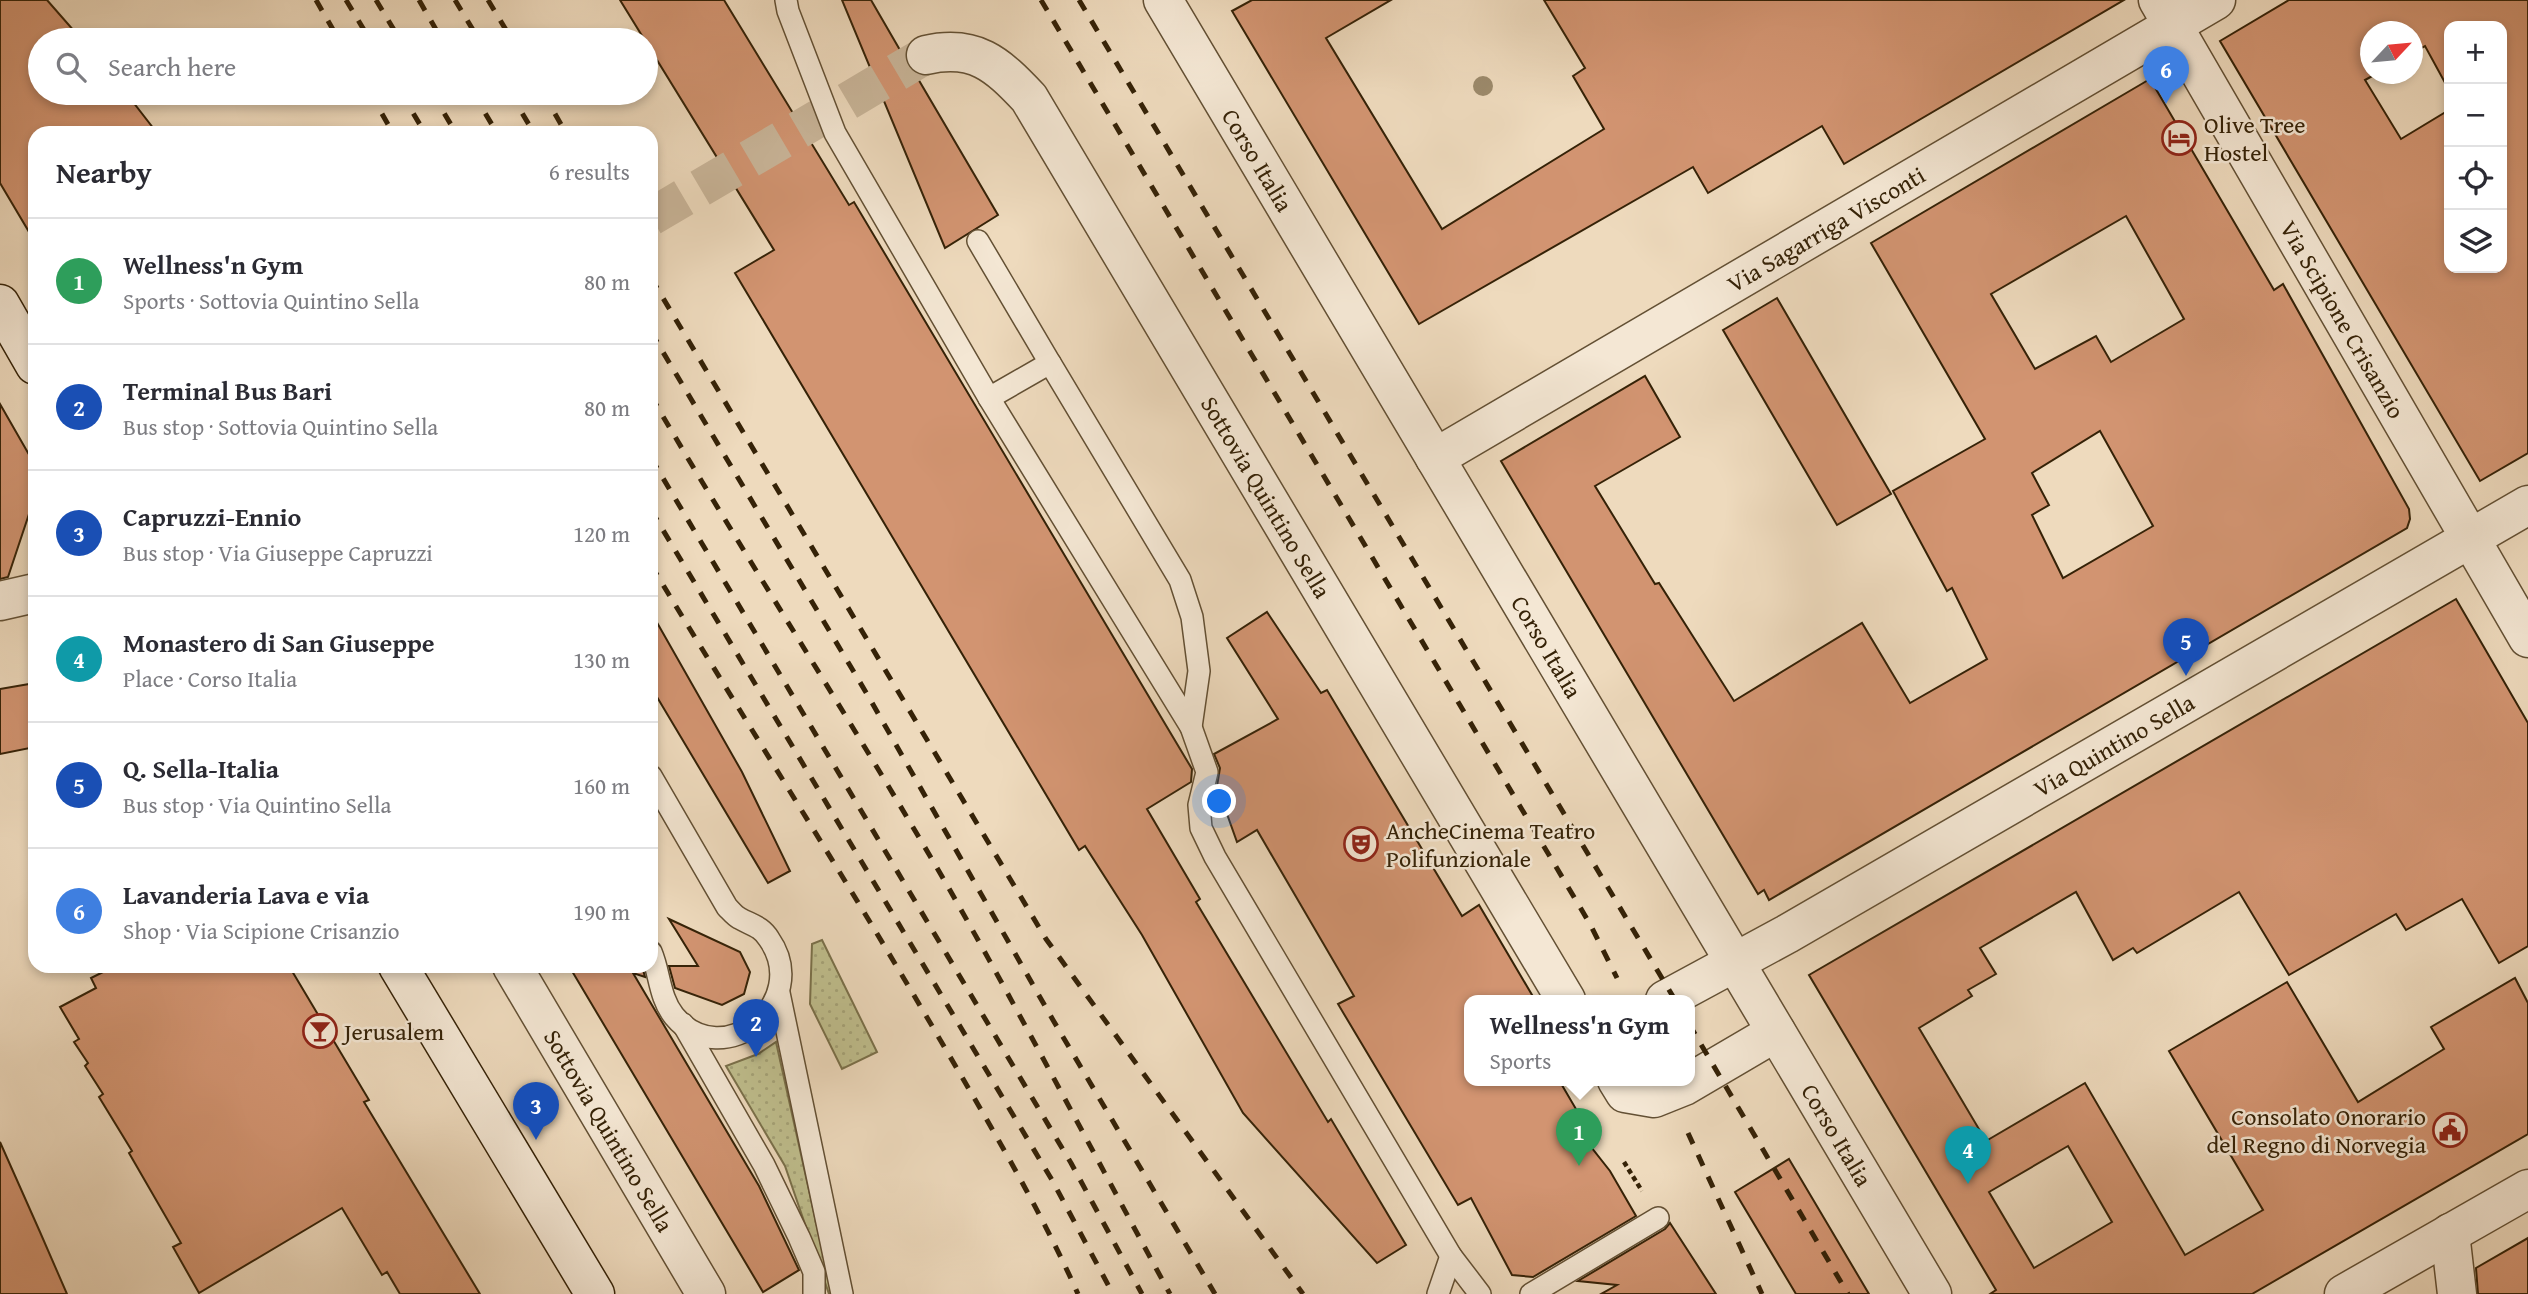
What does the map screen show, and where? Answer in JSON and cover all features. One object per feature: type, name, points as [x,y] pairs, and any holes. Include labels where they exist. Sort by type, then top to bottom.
[{"type":"street","name":"Corso Italia","points":[[1163,0],[1932,1294]]},
{"type":"street","name":"Via Sagarriga Visconti","points":[[1436,458],[2165,13],[2216,0]]},
{"type":"street","name":"Via Scipione Crisanzio","points":[[2165,13],[2528,638]]},
{"type":"street","name":"Sottovia Quintino Sella","points":[[926,55],[946,50],[965,52],[989,60],[1029,98],[1563,995]]},
{"type":"street","points":[[0,304],[28,353]]},
{"type":"street","name":"Via Quintino Sella","points":[[1735,961],[1799,927],[2528,505]]},
{"type":"street","points":[[0,601],[28,595]]},
{"type":"street","points":[[1674,995],[1735,961]]},
{"type":"street","points":[[402,973],[595,1294]]},
{"type":"street","name":"Sottovia Quintino Sella","points":[[516,973],[706,1294]]},
{"type":"street","points":[[1695,1080],[1776,1032]]},
{"type":"street","points":[[1621,1086],[1625,1093],[1654,1098],[1684,1086]]},
{"type":"street","points":[[2344,1294],[2528,1189]]},
{"type":"street","points":[[2449,1233],[2458,1294]]},
{"type":"lane","points":[[786,0],[835,132],[989,398],[1191,727],[1207,772],[1199,805],[1201,828],[1215,857],[1451,1256],[1480,1294]]},
{"type":"lane","points":[[978,241],[1181,580],[1192,617],[1199,671],[1191,727]]},
{"type":"lane","points":[[989,398],[1050,363]]},
{"type":"lane","points":[[658,788],[727,907],[739,918],[754,924],[769,938],[778,955],[781,974],[779,993],[842,1294]]},
{"type":"lane","points":[[658,972],[664,1000],[674,1016],[690,1030],[711,1037],[732,1036],[753,1028],[770,1011],[779,993]]},
{"type":"lane","points":[[683,1024],[764,1165],[814,1272],[814,1294]]},
{"type":"lane","points":[[1531,1294],[1658,1218]]},
{"type":"lane","points":[[1438,1294],[1451,1256]]},
{"type":"shaded area","points":[[822,940],[877,1052],[842,1069],[810,1004],[812,944]]},
{"type":"shaded area","points":[[776,1042],[832,1294],[829,1294],[785,1166],[726,1066],[758,1054]]},
{"type":"building","points":[[0,0],[47,0],[72,28],[28,28],[28,105],[135,105],[152,126],[28,126],[28,230],[0,183]]},
{"type":"building","points":[[620,0],[724,0],[849,205],[854,202],[1192,769],[1191,782],[1147,809],[1200,899],[1196,902],[1328,1122],[1331,1119],[1406,1245],[1377,1263],[1243,1113],[1142,935],[1085,846],[1079,850],[735,273],[774,250],[658,62],[658,28],[637,28]]},
{"type":"building","points":[[842,0],[871,0],[998,215],[945,248]]},
{"type":"building","points":[[1252,0],[1391,0],[1326,38],[1442,229],[1604,129],[1573,76],[1585,68],[1544,0],[2124,0],[1844,164],[1822,126],[1708,193],[1693,167],[1419,324],[1232,11]]},
{"type":"building","points":[[2289,0],[2528,0],[2528,453],[2480,481],[2220,41]]},
{"type":"building","points":[[2150,79],[2274,290],[2283,284],[2409,509],[2410,519],[2407,528],[1769,900],[1764,890],[1758,894],[1501,461],[1645,376],[1680,437],[1595,486],[1655,584],[1659,583],[1734,701],[1862,623],[1910,703],[1987,659],[1952,588],[1947,591],[1893,491],[1985,439],[1871,243]],"holes":[[[2126,216],[2184,319],[2111,362],[2096,336],[2035,369],[1991,294]],[[2100,431],[2153,526],[2063,578],[2032,515],[2049,505],[2032,473]]]},
{"type":"building","points":[[1777,298],[1891,494],[1837,525],[1723,330]]},
{"type":"building","points":[[0,404],[28,453],[28,517],[8,577],[0,579]]},
{"type":"building","points":[[2456,599],[2528,723],[2528,946],[2499,963],[2462,899],[2406,930],[2396,914],[2289,975],[2239,892],[2137,953],[2133,948],[2113,960],[2076,892],[1980,948],[1996,974],[1968,990],[1972,996],[1919,1028],[1986,1141],[2085,1083],[2185,1255],[2263,1210],[2169,1051],[2287,982],[2358,1102],[2444,1049],[2431,1027],[2515,978],[2528,1003],[2528,1134],[2252,1294],[1990,1294],[1996,1290],[1809,975]],"holes":[[[2068,1146],[2112,1222],[2034,1268],[1989,1192]]]},
{"type":"building","points":[[1267,612],[1321,693],[1327,690],[1462,916],[1479,905],[1532,995],[1464,995],[1464,1086],[1563,1086],[1583,1121],[1588,1143],[1610,1171],[1636,1216],[1533,1277],[1512,1275],[1471,1198],[1458,1205],[1338,1004],[1354,996],[1257,830],[1237,842],[1217,786],[1220,768],[1214,754],[1278,719],[1227,638]]},
{"type":"building","points":[[658,624],[742,772],[790,871],[768,883],[658,699]]},
{"type":"building","points":[[28,684],[28,748],[0,754],[0,689]]},
{"type":"building","points":[[669,919],[740,952],[750,972],[744,994],[722,1005],[675,988],[669,966],[698,966]]},
{"type":"building","points":[[101,973],[293,973],[369,1100],[364,1102],[480,1294],[400,1294],[387,1272],[382,1275],[342,1208],[199,1293],[173,1247],[181,1243],[129,1153],[132,1151],[99,1097],[103,1094],[85,1066],[88,1063],[74,1042],[79,1039],[60,1007],[96,988],[91,978]]},
{"type":"building","points":[[573,973],[633,973],[759,1186],[799,1270],[763,1292]]},
{"type":"building","points":[[0,1142],[40,1232],[67,1294],[0,1294]]},
{"type":"building","points":[[1789,1159],[1869,1294],[1796,1294],[1735,1192]]},
{"type":"building","points":[[1670,1223],[1716,1294],[1601,1294],[1617,1285],[1578,1281],[1665,1229]]},
{"type":"building","points":[[2528,1238],[2528,1294],[2478,1294],[2476,1268]]},
{"type":"tunnel","points":[[658,213],[926,55]]},
{"type":"railway","points":[[316,0],[332,28]]},
{"type":"railway","points":[[346,0],[363,28]]},
{"type":"railway","points":[[376,0],[393,28]]},
{"type":"railway","points":[[419,0],[435,28]]},
{"type":"railway","points":[[455,0],[472,28]]},
{"type":"railway","points":[[488,0],[505,28]]},
{"type":"railway","points":[[1041,0],[1590,924],[1617,978]]},
{"type":"railway","points":[[1079,0],[1672,995]]},
{"type":"railway","points":[[377,105],[389,126]]},
{"type":"railway","points":[[408,105],[421,126]]},
{"type":"railway","points":[[439,105],[452,126]]},
{"type":"railway","points":[[480,105],[493,126]]},
{"type":"railway","points":[[517,105],[530,126]]},
{"type":"railway","points":[[550,105],[562,126]]},
{"type":"railway","points":[[658,290],[1046,939],[1303,1294]]},
{"type":"railway","points":[[658,344],[867,694],[1053,1020],[1215,1294]]},
{"type":"railway","points":[[658,408],[947,885],[1170,1294]]},
{"type":"railway","points":[[658,470],[1071,1163],[1142,1294]]},
{"type":"railway","points":[[658,522],[1052,1180],[1113,1294]]},
{"type":"railway","points":[[658,576],[960,1074],[1030,1198],[1078,1294]]},
{"type":"railway","points":[[1695,1034],[1848,1294]]},
{"type":"railway","points":[[1688,1133],[1762,1294]]},
{"type":"place","name":"Lavanderia Lava e via","points":[[2166,104]]},
{"type":"place","name":"Olive Tree Hostel","points":[[2179,138]]},
{"type":"place","name":"Q. Sella-Italia","points":[[2186,676]]},
{"type":"place","name":"AncheCinema Teatro Polifunzionale","points":[[1361,844]]},
{"type":"place","name":"Jerusalem","points":[[320,1031]]},
{"type":"place","name":"Terminal Bus Bari","points":[[756,1057]]},
{"type":"place","name":"Consolato Onorario del Regno di Norvegia","points":[[2450,1130]]},
{"type":"place","name":"Capruzzi-Ennio","points":[[536,1140]]},
{"type":"place","name":"Wellness'n Gym","points":[[1579,1166]]},
{"type":"place","name":"Monastero di San Giuseppe","points":[[1968,1184]]}]
